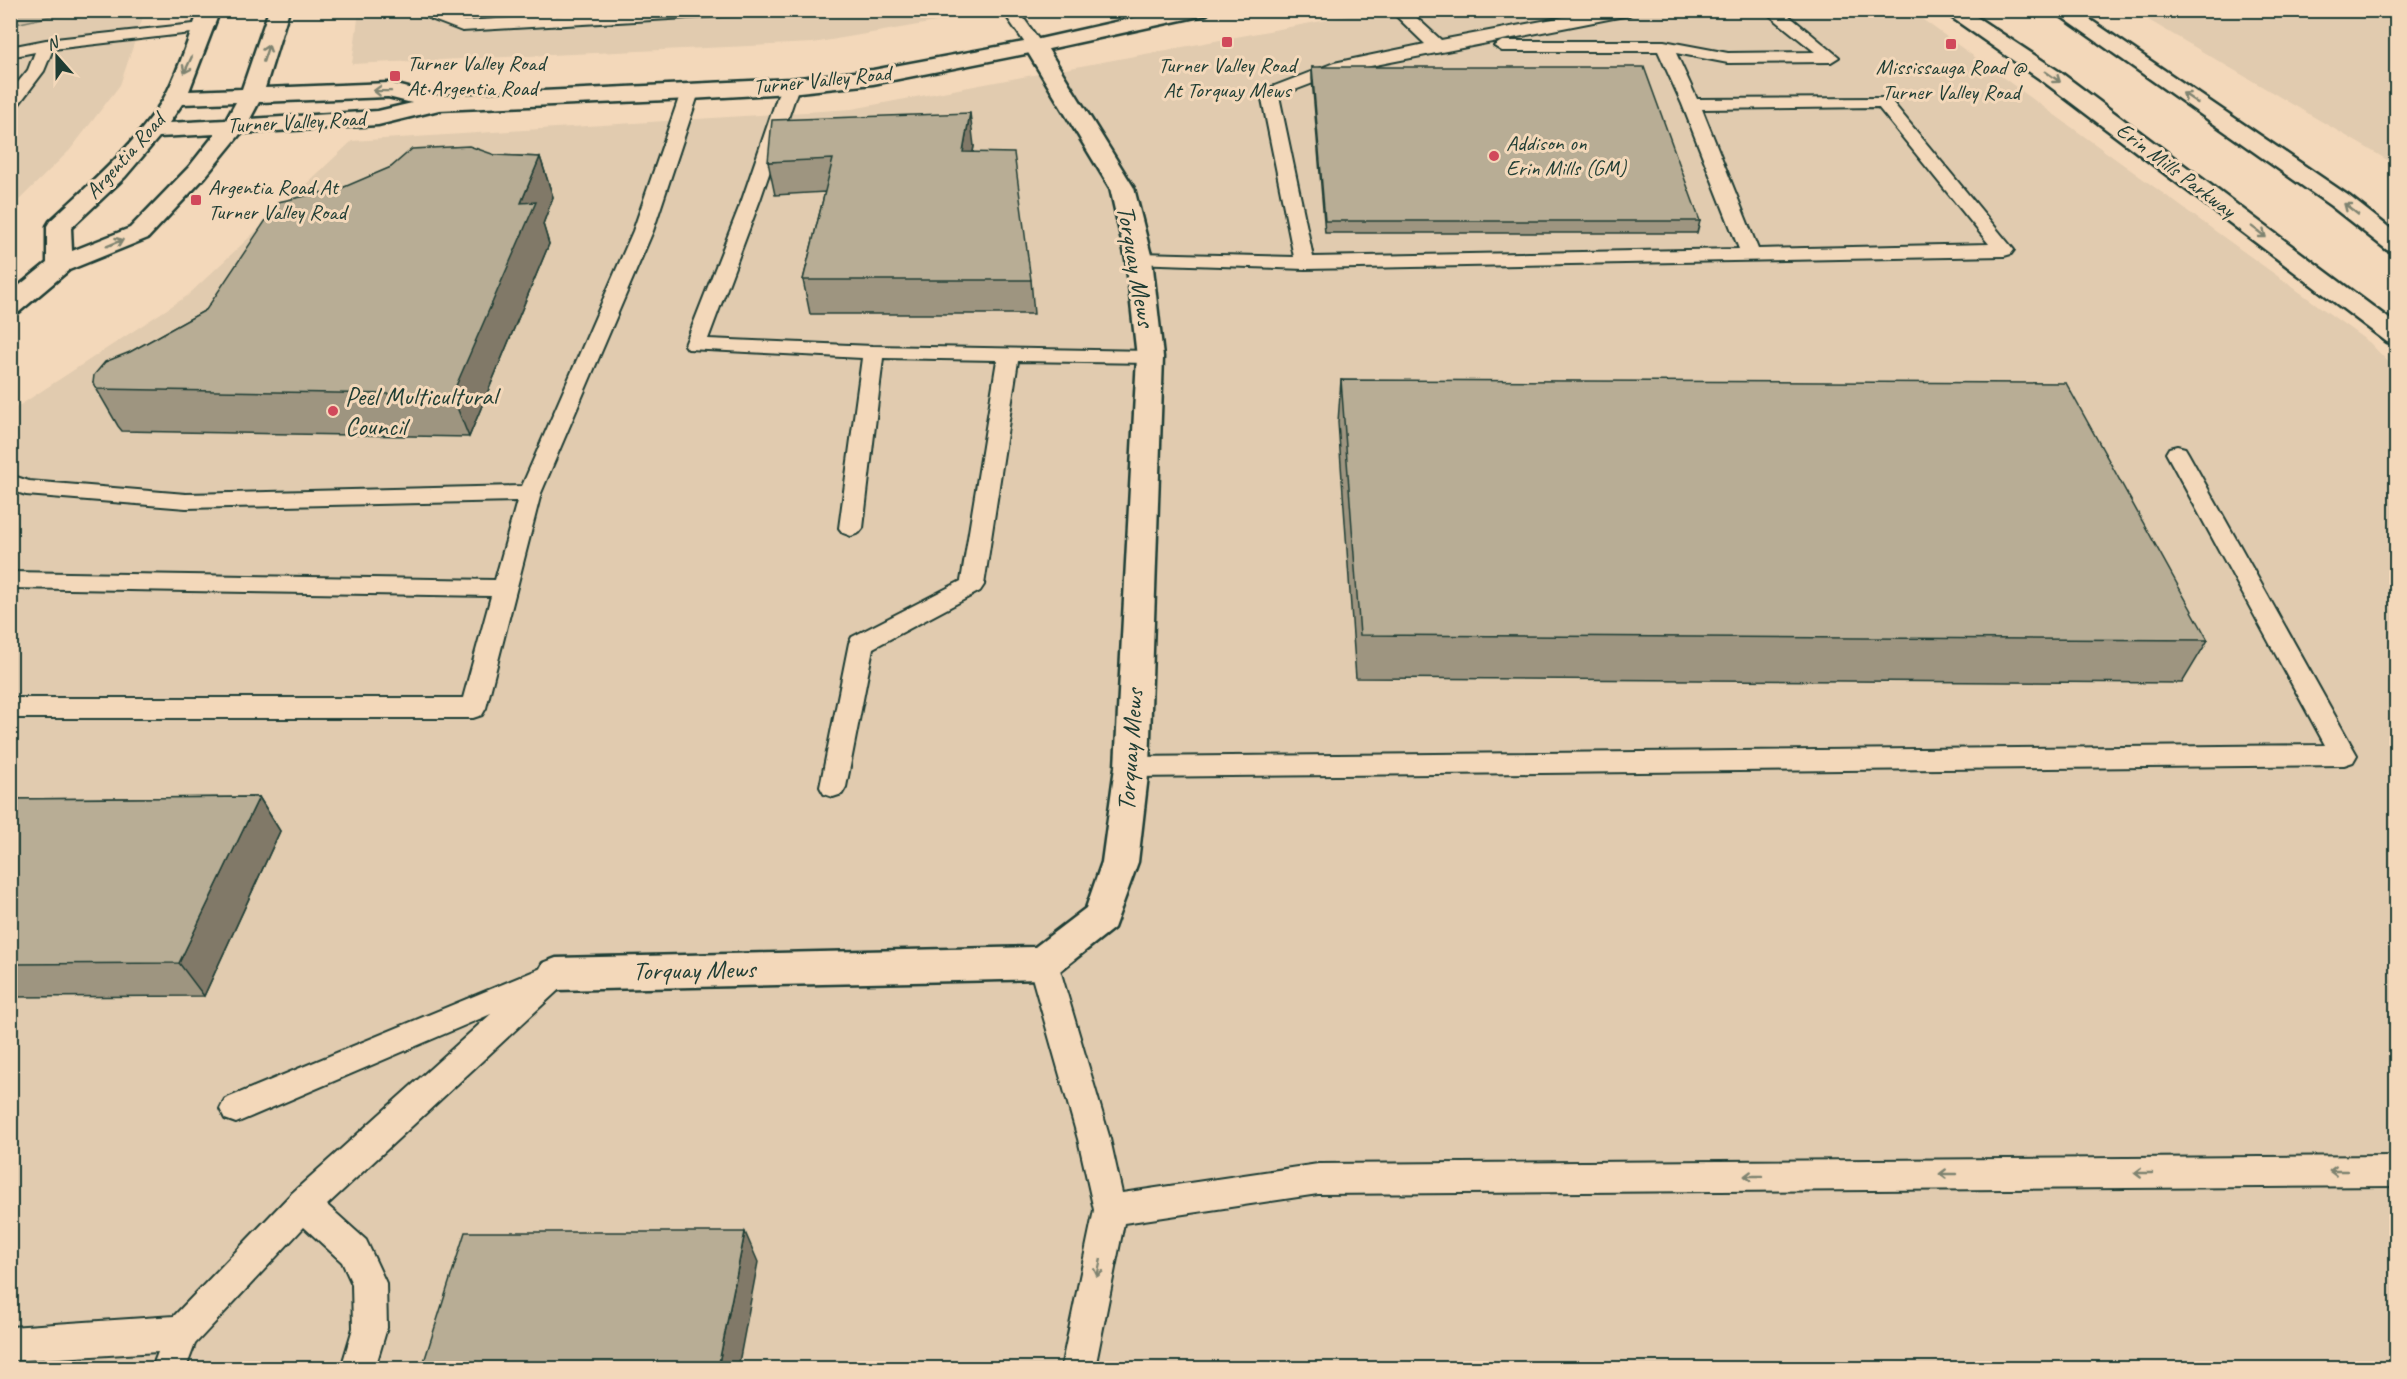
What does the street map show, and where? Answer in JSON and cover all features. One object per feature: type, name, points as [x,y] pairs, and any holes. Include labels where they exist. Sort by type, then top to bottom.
[{"type":"street","points":[[10,306],[60,265],[139,233],[197,172],[235,125],[251,95],[279,10]]},
{"type":"street","name":"Turner Valley Road","points":[[153,131],[378,118],[439,103],[790,86],[873,76],[1035,46],[1200,10]]},
{"type":"street","name":"Erin Mills Parkway","points":[[1951,10],[2052,77],[2397,336]]},
{"type":"street","points":[[2062,10],[2340,201],[2397,245]]},
{"type":"street","name":"Argentia Road","points":[[60,265],[59,226],[117,172],[153,131],[175,98],[207,19]]},
{"type":"street","name":"Torquay Mews","points":[[556,974],[1043,963],[1101,917],[1120,862],[1132,767],[1150,357],[1139,259],[1122,188],[1035,46]]},
{"type":"street","name":"Turner Valley Road","points":[[175,98],[389,90],[439,103]]},
{"type":"lane","points":[[421,10],[462,26],[496,17],[739,10]]},
{"type":"lane","points":[[1010,10],[1035,46]]},
{"type":"lane","points":[[1398,10],[1437,46],[1664,46],[1728,58],[1831,57],[1771,10]]},
{"type":"lane","points":[[1305,263],[1270,94],[1340,67],[1437,46],[1629,10]]},
{"type":"lane","points":[[10,52],[207,19]]},
{"type":"lane","points":[[10,104],[36,71],[46,45]]},
{"type":"lane","points":[[1664,46],[1691,104],[1751,256]]},
{"type":"lane","points":[[790,86],[751,200],[696,345],[873,352],[1150,357]]},
{"type":"lane","points":[[10,708],[473,708],[530,493],[644,231],[690,92]]},
{"type":"lane","points":[[1139,259],[1305,263],[2004,250],[1883,102],[1691,104]]},
{"type":"lane","points":[[851,528],[873,352]]},
{"type":"lane","points":[[833,787],[861,643],[972,585],[1009,353]]},
{"type":"lane","points":[[1132,767],[2344,755],[2177,453]]},
{"type":"lane","points":[[16,489],[186,501],[530,493]]},
{"type":"lane","points":[[10,580],[505,588]]},
{"type":"lane","points":[[1043,963],[1094,1139],[1110,1210],[1078,1368]]},
{"type":"lane","points":[[236,1109],[556,974]]},
{"type":"lane","points":[[169,1368],[182,1333],[303,1205],[556,974]]},
{"type":"lane","points":[[1110,1210],[1318,1179],[2397,1171]]},
{"type":"lane","points":[[303,1205],[354,1251],[369,1283],[370,1328],[358,1368]]},
{"type":"lane","points":[[10,1344],[182,1333]]},
{"type":"shaded area","points":[[11,10],[75,10],[75,11],[11,25]]},
{"type":"shaded area","points":[[75,11],[145,11],[120,85],[70,150],[11,208],[11,25]]},
{"type":"shaded area","points":[[359,11],[1000,11],[813,43],[352,64]]},
{"type":"shaded area","points":[[1375,11],[1911,11],[2370,343],[2396,370],[2396,1368],[11,1368],[11,411],[187,296],[352,141],[852,109]]},
{"type":"shaded area","points":[[2133,11],[2396,11],[2396,165]]},
{"type":"building","name":"Addison on Erin Mills (GM)","points":[[1312,67],[1644,67],[1700,221],[1325,221]]},
{"type":"building","points":[[970,113],[963,152],[1014,153],[1031,280],[803,280],[833,159],[768,162],[772,120]]},
{"type":"building","points":[[469,146],[495,155],[540,157],[521,203],[536,202],[452,395],[97,389],[93,383],[94,375],[105,362],[130,352],[206,310],[278,202],[342,188],[391,167],[412,149]]},
{"type":"building","points":[[1341,380],[2066,383],[2208,640],[1360,635]]},
{"type":"building","points":[[259,797],[179,963],[10,964],[10,799]]},
{"type":"building","points":[[465,1232],[745,1232],[718,1368],[422,1368]]},
{"type":"place","name":"Turner Valley Road At Torquay Mews","points":[[1227,42]]},
{"type":"place","name":"Mississauga Road @ Turner Valley Road","points":[[1951,44]]},
{"type":"place","name":"Turner Valley Road At Argentia Road","points":[[395,76]]},
{"type":"place","name":"Addison on Erin Mills (GM)","points":[[1494,156]]},
{"type":"place","name":"Argentia Road At Turner Valley Road","points":[[196,200]]},
{"type":"place","name":"Peel Multicultural Council","points":[[333,411]]}]
